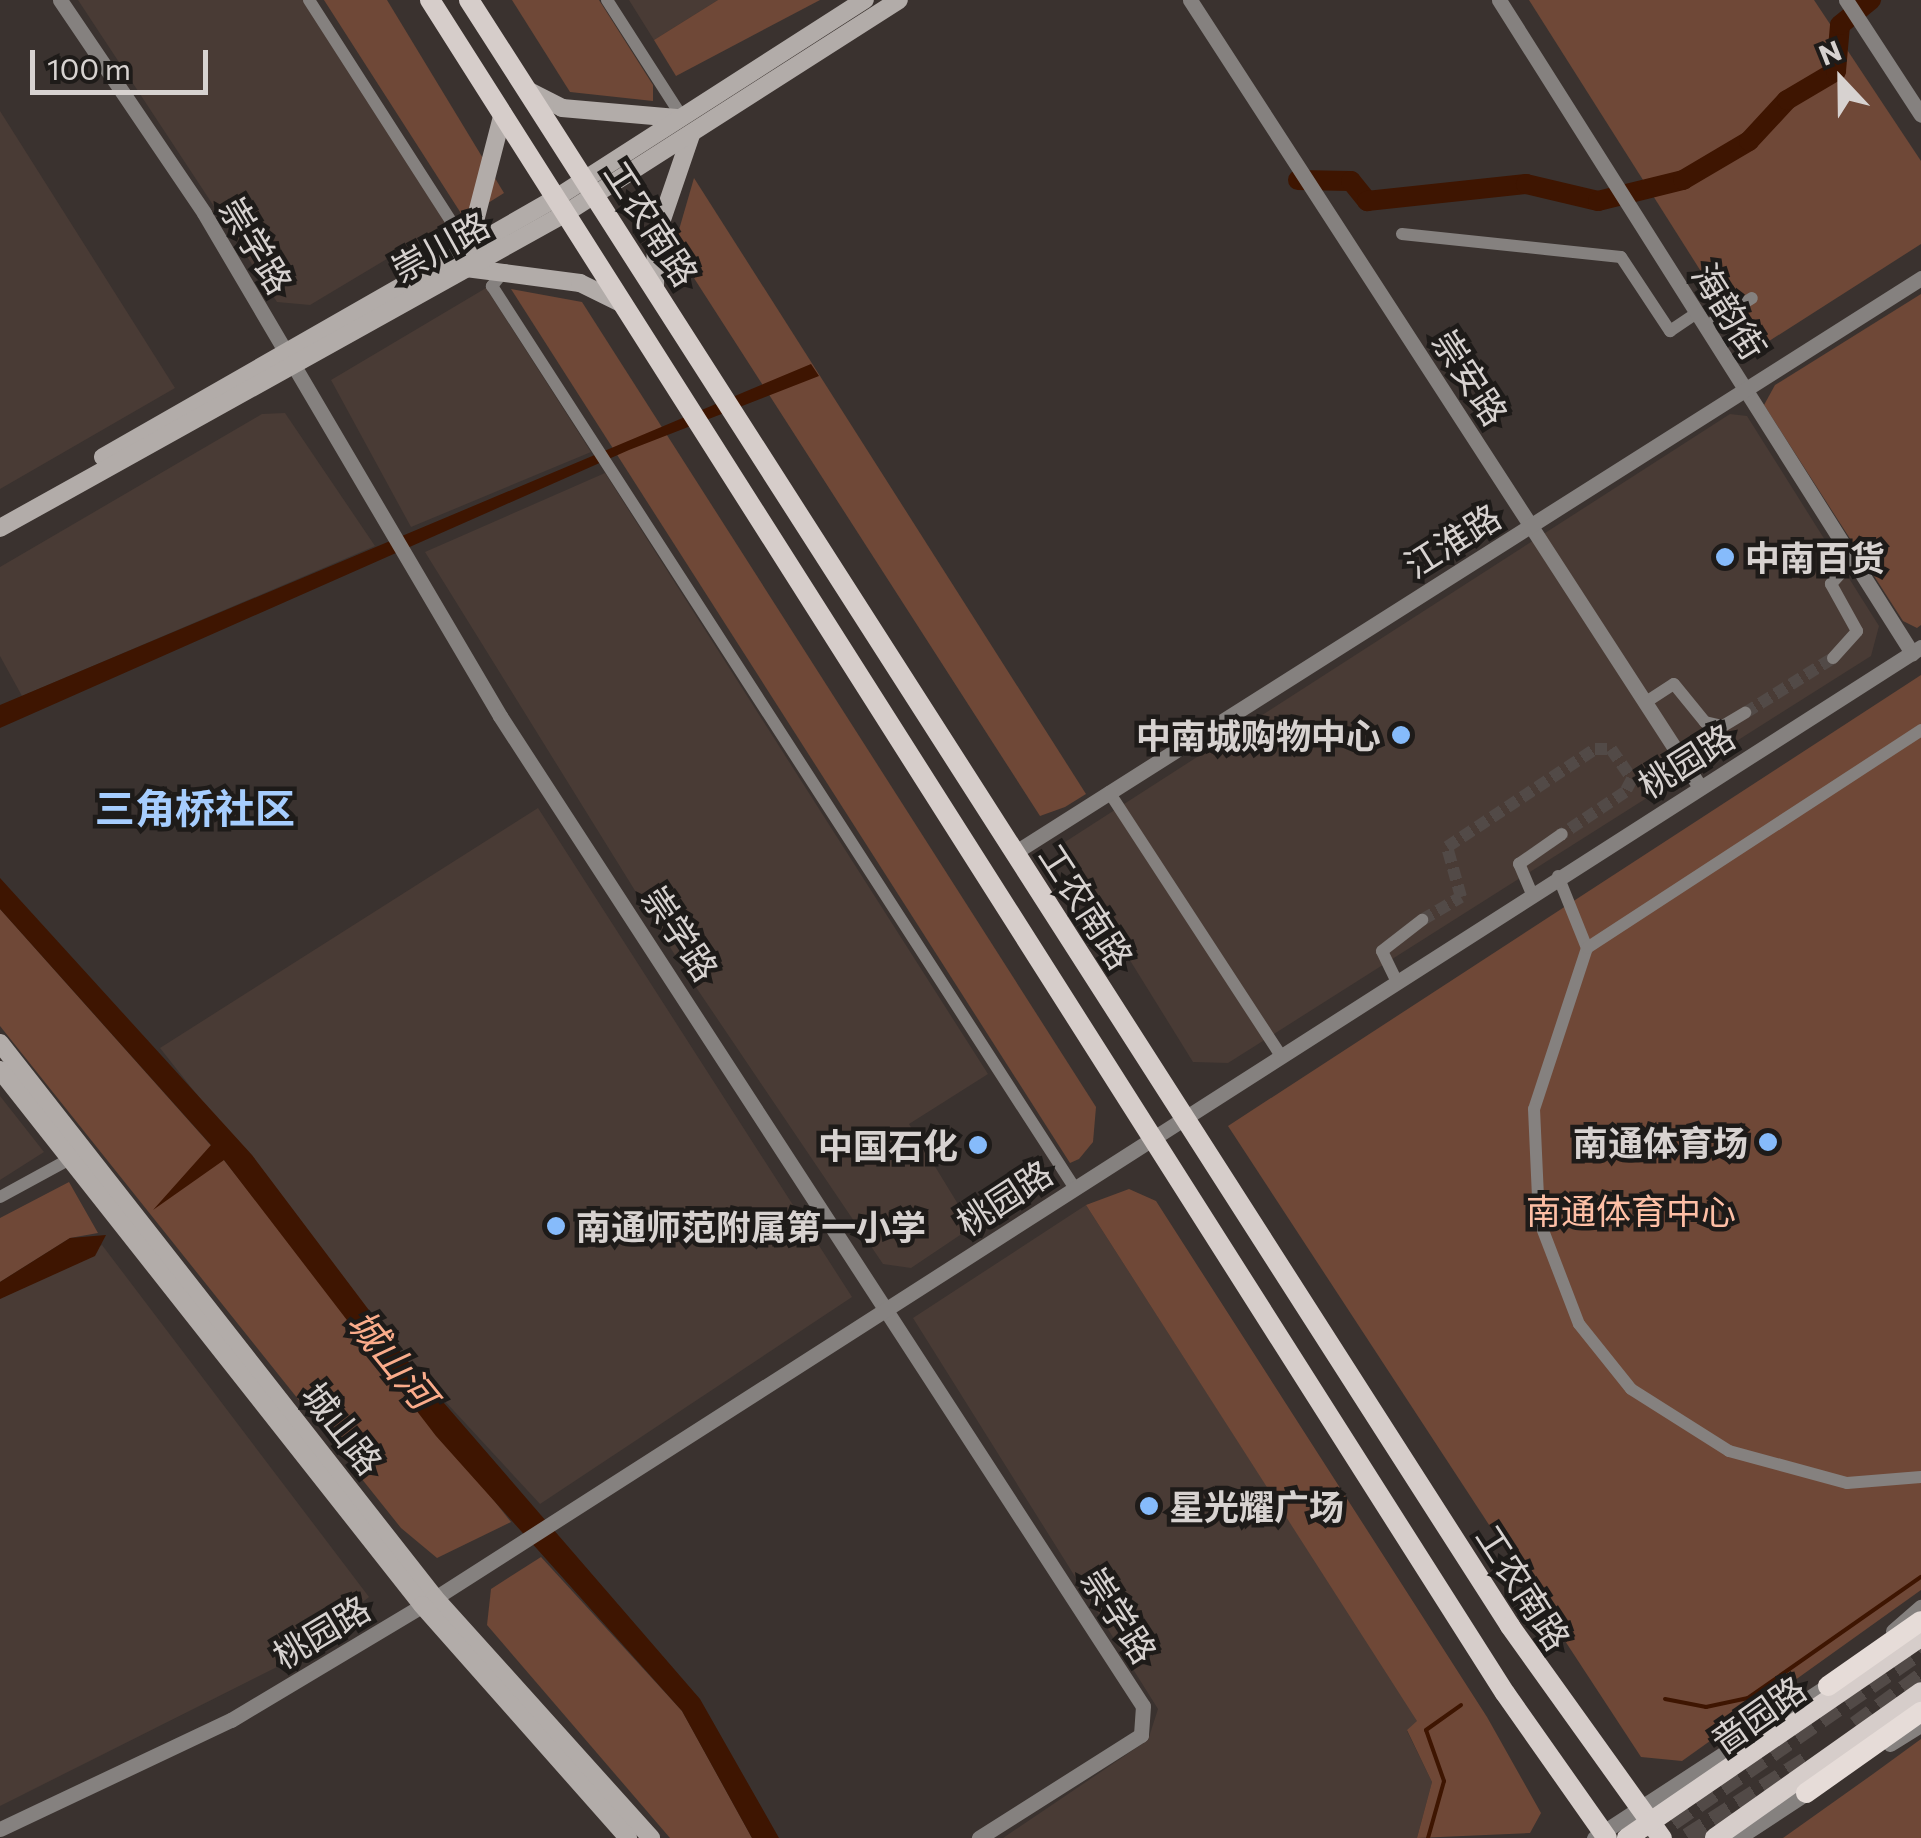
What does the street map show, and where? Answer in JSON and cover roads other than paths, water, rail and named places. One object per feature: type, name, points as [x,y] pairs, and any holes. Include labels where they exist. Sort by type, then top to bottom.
[{"type":"highway","points":[[1828,1686],[1921,1622]]},
{"type":"highway","points":[[1806,1793],[1921,1712]]},
{"type":"main road","name":"工农南路","points":[[430,0],[1505,1694],[1602,1836]]},
{"type":"main road","name":"工农南路","points":[[470,0],[1014,854],[1649,1824]]},
{"type":"main road","name":"崇川路","points":[[687,126],[866,0]]},
{"type":"main road","name":"崇川路","points":[[0,515],[465,268],[687,126],[899,0]]},
{"type":"main road","points":[[529,91],[562,108],[687,126],[656,238],[655,287]]},
{"type":"main road","points":[[468,248],[503,113]]},
{"type":"main road","name":"崇川路","points":[[0,528],[291,359],[468,248],[561,205]]},
{"type":"main road","points":[[465,268],[504,270],[580,283],[623,304]]},
{"type":"main road","name":"城山路","points":[[0,1044],[78,1155],[428,1602],[628,1838]]},
{"type":"main road","name":"城山路","points":[[0,1070],[78,1155]]},
{"type":"main road","name":"城山路","points":[[428,1602],[651,1838]]},
{"type":"main road","name":"啬园路","points":[[1627,1838],[1921,1637]]},
{"type":"main road","points":[[1714,1838],[1921,1692]]},
{"type":"street","name":"崇学路","points":[[60,0],[291,359],[500,716],[886,1309],[1146,1724],[979,1838]]},
{"type":"street","points":[[309,0],[468,248]]},
{"type":"street","points":[[607,0],[687,126]]},
{"type":"street","name":"崇安路","points":[[1190,0],[1700,787]]},
{"type":"street","name":"海韵街","points":[[1500,0],[1852,562],[1916,650]]},
{"type":"street","points":[[1846,0],[1921,114]]},
{"type":"street","points":[[1402,234],[1621,256],[1670,331],[1752,298]]},
{"type":"street","points":[[504,270],[492,286],[1074,1187]]},
{"type":"street","name":"江淮路","points":[[1014,854],[1921,278]]},
{"type":"street","points":[[1833,658],[1857,631],[1831,584],[1852,562]]},
{"type":"street","name":"桃园路","points":[[0,1829],[231,1720],[428,1602],[1916,650]]},
{"type":"street","points":[[1646,702],[1674,684],[1712,725],[1745,713]]},
{"type":"street","points":[[1921,730],[1587,948],[1534,1109],[1538,1220],[1579,1324],[1630,1390],[1729,1451],[1846,1483],[1921,1478]]},
{"type":"street","points":[[1109,792],[1280,1056]]},
{"type":"street","points":[[1532,894],[1519,864],[1562,834]]},
{"type":"street","points":[[1558,876],[1587,948]]},
{"type":"street","points":[[1397,982],[1382,951],[1422,920]]},
{"type":"street","points":[[0,1196],[78,1155]]},
{"type":"street","points":[[1602,1836],[1649,1824],[1828,1686],[1921,1607]]},
{"type":"street","points":[[1738,1838],[1921,1726]]},
{"type":"water","points":[[811,364],[819,376],[629,450],[0,728],[0,705]]},
{"type":"water","name":"城山河","points":[[0,878],[252,1155],[405,1358],[700,1699],[779,1838],[752,1838],[682,1711],[436,1436],[224,1160],[153,1210],[211,1145],[0,909]]},
{"type":"water","points":[[106,1235],[95,1256],[0,1299],[0,1282],[70,1238]]},
{"type":"waterway","points":[[1298,180],[1351,181],[1367,201],[1526,184],[1598,201],[1683,180],[1749,141],[1787,100],[1836,71],[1840,25],[1871,0]]},
{"type":"waterway","points":[[1665,1699],[1706,1707],[1748,1698],[1921,1577]]},
{"type":"waterway","points":[[1428,1838],[1444,1781],[1426,1730],[1461,1705]]},
{"type":"tunnel","points":[[1745,713],[1833,658]]},
{"type":"tunnel","points":[[1422,920],[1461,897],[1447,847],[1595,749],[1611,749],[1632,779],[1625,792],[1562,834]]},
{"type":"tunnel","points":[[1647,1838],[1921,1649]]},
{"type":"tunnel","points":[[1856,1726],[1921,1678]]},
{"type":"tunnel","points":[[1688,1838],[1812,1758]]},
{"type":"place","name":"中南百货","points":[[1725,557]]},
{"type":"place","name":"中南城购物中心","points":[[1401,735]]},
{"type":"place","name":"南通体育场","points":[[1768,1142]]},
{"type":"place","name":"中国石化","points":[[978,1145]]},
{"type":"place","name":"南通师范附属第一小学","points":[[556,1226]]},
{"type":"place","name":"星光耀广场","points":[[1149,1506]]},
{"type":"district","name":"三角桥社区","points":[[195,807]]},
{"type":"park label","name":"南通体育中心","points":[[1631,1210]]}]
